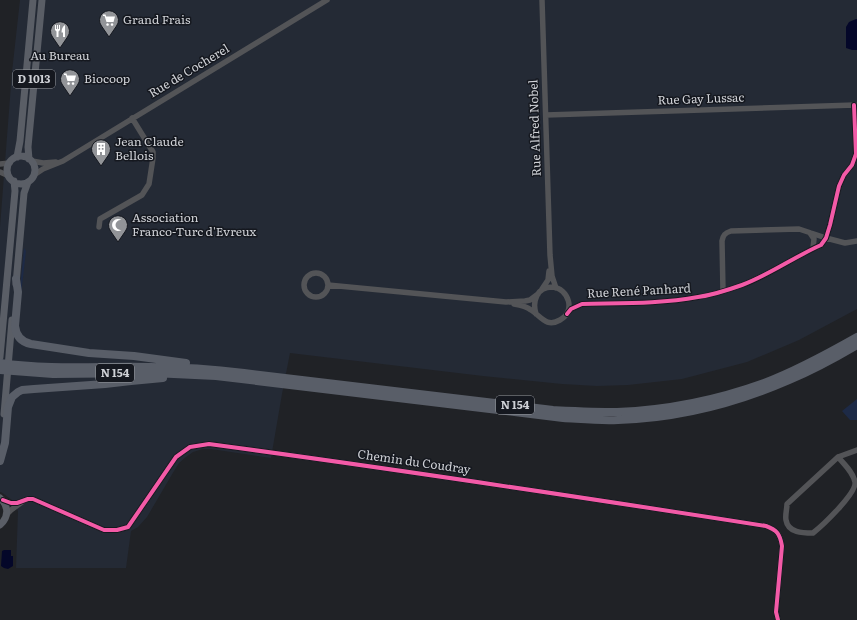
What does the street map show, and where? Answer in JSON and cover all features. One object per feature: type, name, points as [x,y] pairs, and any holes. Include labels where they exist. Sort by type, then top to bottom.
[{"type":"highway","points":[[16,280],[18,292],[16,330],[18,336],[24,342],[88,353],[134,356],[184,362],[198,368]]},
{"type":"highway","name":"N 154","points":[[0,370],[51,367],[150,366],[198,368],[251,373],[553,410],[616,412],[670,407],[693,403],[740,391],[807,364],[857,338]]},
{"type":"highway","name":"N 154","points":[[0,363],[15,368],[59,374],[153,373],[216,376],[563,418],[618,420],[665,415],[720,404],[744,397],[789,380],[820,366],[857,345]]},
{"type":"highway","points":[[0,461],[5,443],[8,407],[14,394],[22,390],[105,384],[148,379],[216,376]]},
{"type":"main road","name":"D 1013","points":[[17,157],[20,141],[33,0]]},
{"type":"main road","name":"D 1013","points":[[30,160],[28,147],[42,0]]},
{"type":"main road","points":[[0,357],[15,191],[8,169],[14,158],[25,157],[30,160],[35,168],[32,179],[21,184],[11,178]]},
{"type":"main road","points":[[0,454],[24,193],[28,182]]},
{"type":"main road","points":[[0,525],[6,515],[7,509],[2,499]]},
{"type":"street","name":"Rue de Cocherel","points":[[34,175],[43,169],[63,161],[327,0]]},
{"type":"street","name":"Rue Alfred Nobel","points":[[542,0],[550,255],[552,276],[556,288]]},
{"type":"street","points":[[826,238],[840,186],[844,175],[852,165],[856,154],[855,105]]},
{"type":"street","name":"Rue Gay Lussac","points":[[546,114],[855,105]]},
{"type":"street","points":[[99,227],[100,219],[142,195],[149,184],[153,152],[132,118]]},
{"type":"street","name":"Rue de Cocherel","points":[[30,160],[48,163],[63,161]]},
{"type":"street","points":[[0,164],[10,163]]},
{"type":"street","points":[[0,172],[11,178]]},
{"type":"street","points":[[723,291],[722,241],[726,232],[799,229],[845,243],[857,241]]},
{"type":"street","points":[[810,232],[814,239],[813,248]]},
{"type":"street","name":"Rue René Panhard","points":[[567,314],[571,309],[582,304],[667,301],[699,297],[723,291],[756,279],[821,244],[826,238]]},
{"type":"street","name":"Rue Alfred Nobel","points":[[539,292],[548,280],[550,255]]},
{"type":"street","points":[[318,273],[324,276],[328,282],[328,285],[328,289],[323,295],[315,297],[308,294],[304,287],[304,283],[308,276],[318,273]]},
{"type":"street","points":[[328,285],[506,302],[530,309],[542,320],[548,322],[559,321],[563,318],[567,314],[569,306],[567,296],[563,291],[556,288],[546,288],[530,300],[506,302]]},
{"type":"street","points":[[536,314],[534,302],[539,292]]},
{"type":"street","name":"Rue René Panhard","points":[[567,296],[582,304]]},
{"type":"street","name":"Chemin du Coudray","points":[[2,499],[11,503],[33,499],[104,530],[122,529],[128,527],[176,457],[190,446],[209,444],[345,462],[548,492],[766,526],[773,529],[781,537],[782,546],[776,612],[778,620]]},
{"type":"street","points":[[838,457],[853,475],[856,484],[851,494],[813,534],[798,532],[789,528],[786,521],[787,504],[838,457],[857,450]]},
{"type":"street","points":[[6,515],[24,501]]},
{"type":"shaded area","points":[[20,0],[857,0],[857,309],[799,340],[747,362],[682,379],[628,385],[597,386],[562,384],[290,353],[271,458],[211,449],[203,449],[193,452],[186,457],[179,463],[147,517],[138,527],[131,531],[126,568],[16,568],[18,511],[12,500],[0,492],[0,227],[12,72]]},
{"type":"shaded area","points":[[856,19],[857,50],[852,50],[846,48],[846,27],[849,22]]},
{"type":"shaded area","points":[[24,248],[26,251],[21,295],[19,298]]},
{"type":"shaded area","points":[[857,399],[857,420],[850,420],[842,411]]},
{"type":"shaded area","points":[[11,550],[11,556],[13,556],[13,566],[8,569],[1,566],[2,551]]},
{"type":"cycle path","points":[[567,314],[571,309],[582,304],[669,301],[715,294],[752,281],[821,245],[826,238],[830,225],[839,186],[844,175],[852,165],[856,154],[854,105]]},
{"type":"cycle path","points":[[3,500],[11,503],[17,503],[28,499],[33,499],[104,530],[117,530],[128,527],[176,457],[190,447],[209,444],[418,473],[696,515],[766,526],[773,529],[777,533],[782,546],[776,612],[778,620]]},
{"type":"place","name":"Grand Frais","points":[[109,37]]},
{"type":"place","name":"Au Bureau","points":[[60,48]]},
{"type":"place","name":"Biocoop","points":[[70,96]]},
{"type":"place","name":"Jean Claude Bellois","points":[[101,166]]},
{"type":"place","name":"Association Franco-Turc d'Evreux","points":[[118,242]]}]
